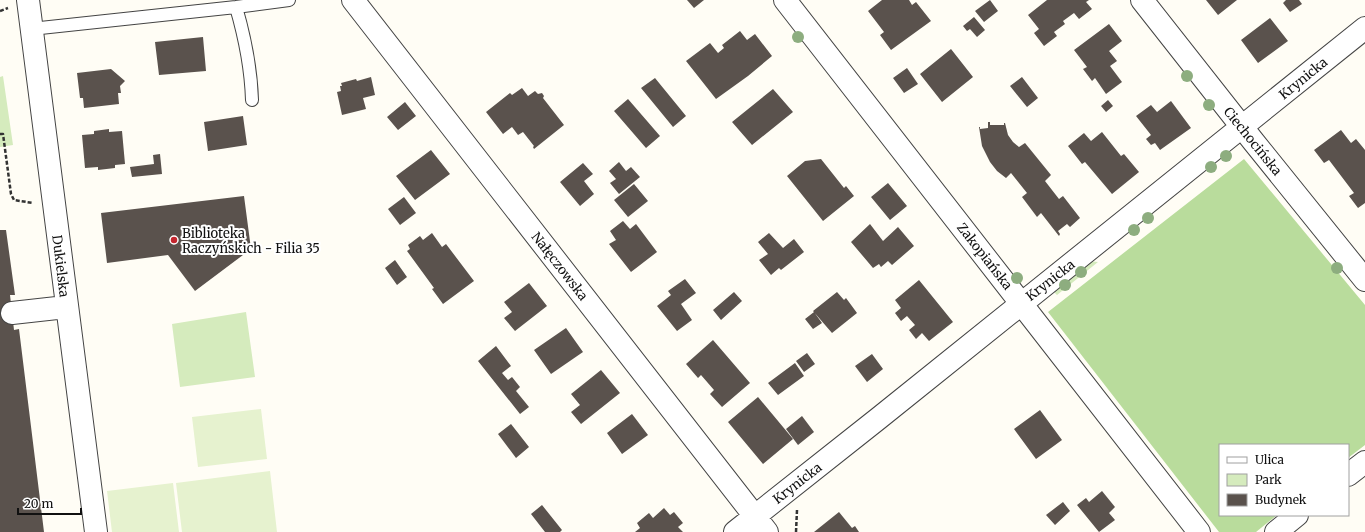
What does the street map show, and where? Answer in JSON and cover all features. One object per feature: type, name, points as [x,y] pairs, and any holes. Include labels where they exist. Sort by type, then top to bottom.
[{"type":"street","name":"Dukielska","points":[[28,0],[66,307],[96,532]]},
{"type":"street","name":"Nałęczowska","points":[[354,0],[761,524]]},
{"type":"street","name":"Zakopiańska","points":[[785,0],[1199,532]]},
{"type":"street","name":"Ciechocińska","points":[[1142,0],[1365,280]]},
{"type":"street","name":"Krynicka","points":[[735,532],[761,524],[1021,304],[1365,28]]},
{"type":"street","points":[[12,313],[66,307]]},
{"type":"street","points":[[1349,474],[1365,462]]},
{"type":"street","points":[[1276,532],[1296,516]]},
{"type":"lane","points":[[31,29],[289,0]]},
{"type":"lane","points":[[236,7],[246,43],[252,86],[252,100]]},
{"type":"path","points":[[0,134],[3,134],[11,194],[14,200],[19,202],[52,196]]},
{"type":"path","points":[[796,532],[798,507]]},
{"type":"green space","points":[[3,76],[13,145],[0,147],[0,77]]},
{"type":"green space","points":[[1244,159],[1365,305],[1365,445],[1349,457],[1349,444],[1219,444],[1219,516],[1276,516],[1256,532],[1219,532],[1048,312]]},
{"type":"green space","points":[[1088,261],[1098,262],[1057,295],[1052,290]]},
{"type":"green space","points":[[246,312],[255,377],[180,387],[172,324]]},
{"type":"green space","points":[[261,409],[267,459],[198,467],[192,417]]},
{"type":"green space","points":[[270,471],[277,532],[182,532],[176,483]]},
{"type":"green space","points":[[173,483],[179,532],[112,532],[107,491]]},
{"type":"building","points":[[687,0],[704,0],[694,8]]},
{"type":"building","points":[[882,0],[909,0],[912,5],[916,2],[931,21],[891,50],[880,35],[884,32],[868,11]]},
{"type":"building","points":[[990,0],[998,11],[984,22],[975,11]]},
{"type":"building","points":[[1047,0],[1089,0],[1086,2],[1092,9],[1079,19],[1074,13],[1063,21],[1065,24],[1054,32],[1057,36],[1044,46],[1034,33],[1039,29],[1028,15]]},
{"type":"building","points":[[1206,0],[1237,0],[1218,15]]},
{"type":"building","points":[[1286,0],[1299,0],[1302,4],[1290,12],[1283,3]]},
{"type":"building","points":[[974,17],[985,30],[977,37],[970,29],[967,31],[963,26]]},
{"type":"building","points":[[1270,18],[1288,41],[1258,63],[1241,40]]},
{"type":"building","points":[[1109,24],[1122,41],[1109,51],[1117,61],[1110,66],[1122,82],[1106,94],[1095,78],[1092,81],[1083,69],[1087,67],[1074,50]]},
{"type":"building","points":[[740,31],[747,40],[755,34],[772,56],[748,76],[716,99],[686,61],[710,43],[718,53],[724,48],[722,45]]},
{"type":"building","points":[[203,37],[206,71],[159,75],[155,42]]},
{"type":"building","points":[[951,49],[973,77],[942,102],[920,74]]},
{"type":"building","points":[[907,68],[918,84],[904,93],[893,78]]},
{"type":"building","points":[[111,69],[125,81],[120,86],[121,93],[118,93],[119,104],[84,108],[83,98],[80,98],[77,73]]},
{"type":"building","points":[[371,77],[375,95],[363,98],[366,109],[342,115],[337,92],[341,91],[341,83]]},
{"type":"building","points":[[1022,77],[1038,98],[1027,107],[1010,86]]},
{"type":"building","points":[[655,78],[686,116],[673,127],[641,88]]},
{"type":"building","points":[[522,88],[528,96],[535,91],[538,94],[542,93],[544,96],[543,98],[564,125],[534,149],[534,146],[523,132],[518,135],[512,127],[503,134],[486,112],[510,93],[512,95]]},
{"type":"building","points":[[773,89],[793,112],[752,145],[732,122]]},
{"type":"building","points":[[628,99],[660,136],[646,148],[614,111]]},
{"type":"building","points":[[1108,100],[1113,106],[1106,112],[1101,106]]},
{"type":"building","points":[[1171,101],[1191,128],[1160,150],[1155,143],[1151,145],[1146,139],[1151,135],[1136,116],[1151,105],[1157,112]]},
{"type":"building","points":[[405,102],[416,116],[398,130],[387,117]]},
{"type":"building","points":[[243,116],[247,145],[208,151],[204,122]]},
{"type":"building","points":[[988,122],[990,122],[990,125],[1004,125],[1005,123],[1008,135],[1013,142],[1019,147],[1025,143],[1051,175],[1045,181],[1059,199],[1063,196],[1080,218],[1070,227],[1067,224],[1058,231],[1060,234],[1059,236],[1041,213],[1037,217],[1022,197],[1027,193],[1011,173],[1006,178],[997,171],[990,162],[982,146],[979,127],[980,129],[988,128]]},
{"type":"building","points":[[109,129],[109,132],[122,131],[125,164],[115,165],[115,168],[98,170],[98,167],[85,168],[82,135],[94,134],[94,131]]},
{"type":"building","points":[[1341,130],[1351,143],[1356,139],[1365,150],[1365,203],[1358,208],[1349,196],[1354,193],[1329,160],[1324,163],[1314,150]]},
{"type":"building","points":[[1102,132],[1121,156],[1124,154],[1139,172],[1112,194],[1085,162],[1082,164],[1068,146],[1084,133],[1091,141]]},
{"type":"building","points":[[431,150],[450,174],[415,200],[396,176]]},
{"type":"building","points":[[160,154],[162,174],[132,177],[130,167],[154,164],[153,155]]},
{"type":"building","points":[[821,159],[844,188],[846,186],[854,196],[823,221],[787,176],[805,161]]},
{"type":"building","points":[[619,162],[626,171],[631,167],[640,177],[619,194],[610,183],[616,179],[609,171]]},
{"type":"building","points":[[583,163],[593,174],[584,181],[594,194],[580,206],[560,182]]},
{"type":"building","points":[[888,183],[907,206],[890,220],[871,197]]},
{"type":"building","points":[[634,184],[648,201],[628,217],[614,200]]},
{"type":"building","points":[[244,196],[251,249],[195,291],[168,255],[107,263],[101,213]]},
{"type":"building","points":[[404,197],[416,213],[400,225],[388,209]]},
{"type":"building","points":[[623,221],[630,229],[636,224],[657,252],[631,272],[609,244],[616,240],[610,231]]},
{"type":"building","points":[[870,224],[883,241],[898,227],[914,246],[892,265],[888,261],[881,267],[879,264],[873,268],[851,242]]},
{"type":"building","points":[[0,230],[6,230],[15,295],[10,295],[14,330],[19,329],[44,532],[0,532]]},
{"type":"building","points":[[432,233],[442,247],[446,244],[474,281],[443,304],[432,289],[434,288],[407,251],[410,249],[408,245],[420,236],[423,240]]},
{"type":"building","points":[[769,233],[783,248],[794,239],[804,252],[781,270],[779,268],[771,275],[759,260],[768,254],[758,242]]},
{"type":"building","points":[[395,260],[407,277],[397,285],[385,268]]},
{"type":"building","points":[[685,279],[696,293],[681,304],[692,320],[677,331],[657,306],[671,295],[668,291]]},
{"type":"building","points":[[919,280],[953,322],[929,341],[922,333],[916,339],[909,330],[915,325],[907,316],[901,321],[895,313],[901,308],[895,300]]},
{"type":"building","points":[[529,283],[547,306],[515,331],[504,318],[512,312],[504,302]]},
{"type":"building","points":[[734,292],[742,301],[721,320],[713,310]]},
{"type":"building","points":[[837,292],[844,300],[846,298],[857,313],[832,333],[813,311]]},
{"type":"building","points":[[814,312],[822,323],[813,329],[805,319]]},
{"type":"building","points":[[566,328],[583,352],[551,374],[534,350]]},
{"type":"building","points":[[713,340],[750,383],[722,407],[710,394],[714,390],[701,375],[698,378],[686,364]]},
{"type":"building","points":[[496,346],[511,366],[502,373],[508,380],[512,377],[520,387],[516,391],[529,407],[520,414],[478,361]]},
{"type":"building","points":[[807,353],[815,364],[804,372],[796,361]]},
{"type":"building","points":[[872,354],[883,369],[867,382],[855,366]]},
{"type":"building","points":[[795,363],[804,376],[778,395],[768,383]]},
{"type":"building","points":[[601,370],[620,393],[581,424],[571,412],[580,405],[571,394]]},
{"type":"building","points":[[758,397],[793,439],[763,464],[728,422]]},
{"type":"building","points":[[1040,410],[1062,440],[1036,459],[1014,429]]},
{"type":"building","points":[[632,414],[648,435],[622,454],[607,433]]},
{"type":"building","points":[[802,416],[814,432],[798,445],[786,429]]},
{"type":"building","points":[[511,424],[529,447],[516,458],[498,434]]},
{"type":"building","points":[[1102,491],[1115,507],[1109,513],[1115,520],[1099,532],[1077,505],[1086,498],[1089,502]]},
{"type":"building","points":[[1063,502],[1070,511],[1055,525],[1046,515]]},
{"type":"building","points":[[542,505],[562,530],[560,532],[545,532],[531,514]]},
{"type":"building","points":[[664,508],[670,515],[674,512],[683,523],[678,527],[683,532],[635,532],[640,528],[637,523],[649,513],[653,518]]},
{"type":"building","points":[[839,512],[852,528],[855,526],[859,532],[814,532]]},
{"type":"place","name":"Biblioteka Raczyńskich - Filia 35","points":[[174,240]]}]
